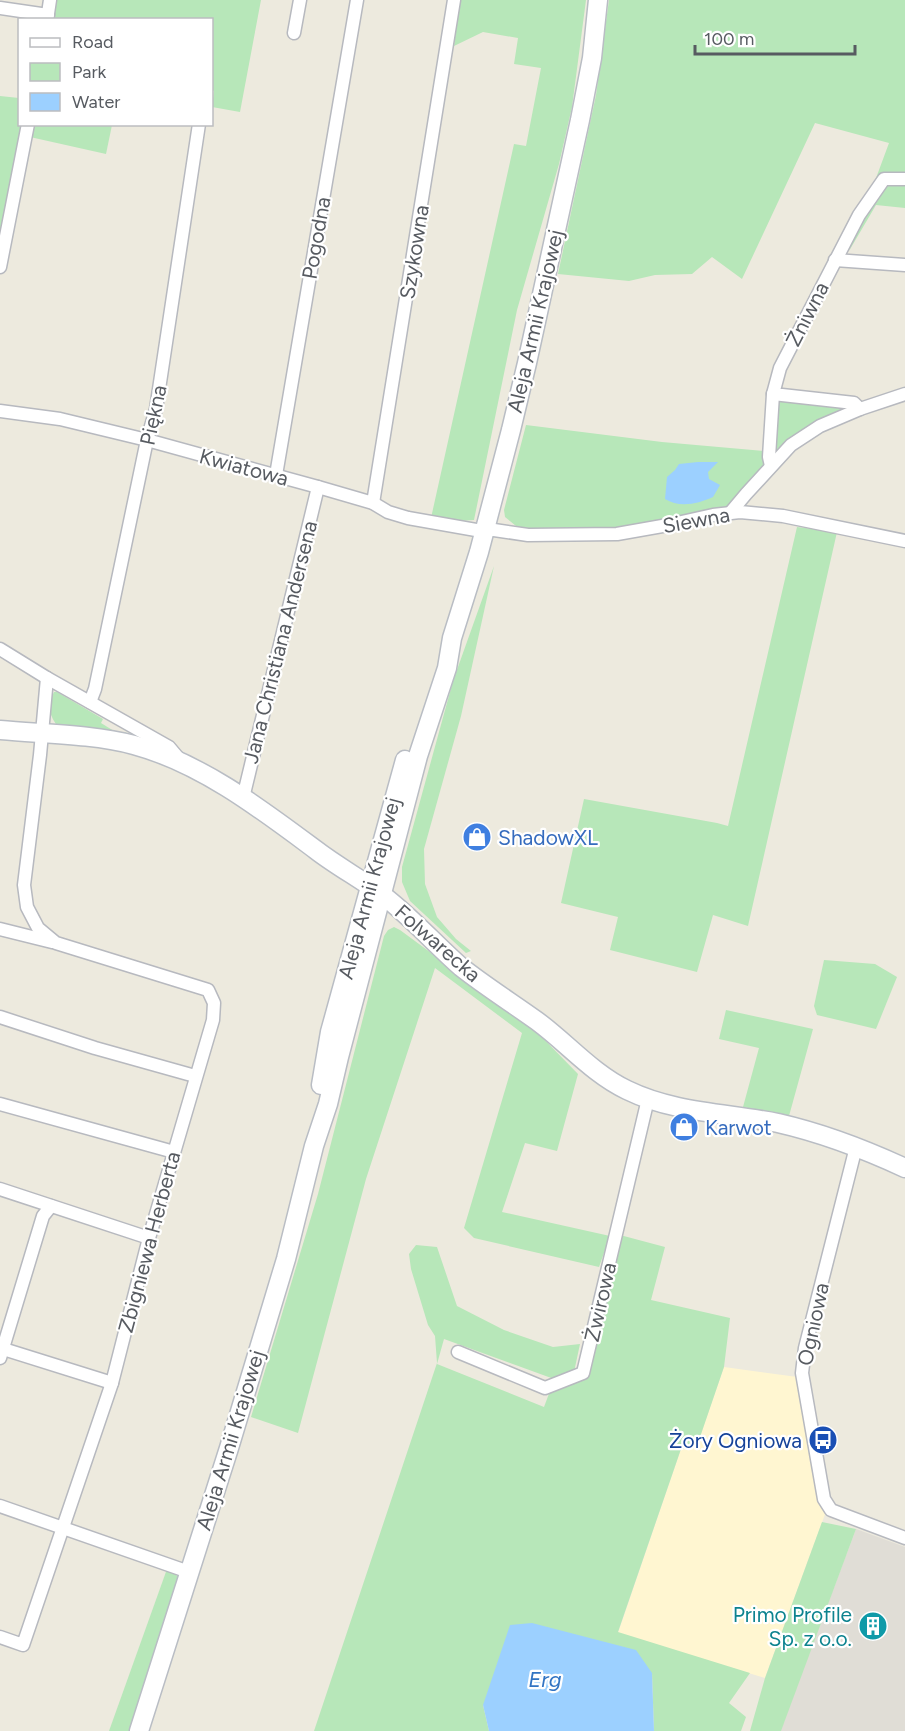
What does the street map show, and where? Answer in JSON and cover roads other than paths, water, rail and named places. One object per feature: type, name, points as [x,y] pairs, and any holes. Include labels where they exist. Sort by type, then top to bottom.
[{"type":"main road","name":"Aleja Armii Krajowej","points":[[139,1731],[229,1448],[286,1258],[314,1146],[328,1104],[417,720],[438,665],[452,638],[485,530],[527,363],[580,120],[598,0]]},
{"type":"main road","points":[[0,730],[110,740],[183,763]]},
{"type":"main road","name":"Folwarecka","points":[[183,763],[243,798],[376,891],[476,978],[540,1023],[601,1074],[625,1090],[648,1099],[690,1109],[777,1123],[818,1133],[905,1168]]},
{"type":"street","points":[[0,8],[47,17],[50,0]]},
{"type":"street","points":[[294,33],[300,0]]},
{"type":"street","name":"Pogodna","points":[[276,475],[357,0]]},
{"type":"street","name":"Szykowna","points":[[373,503],[454,0]]},
{"type":"street","points":[[0,267],[28,126]]},
{"type":"street","name":"Piękna","points":[[90,702],[95,689],[147,440],[156,410],[199,126]]},
{"type":"street","name":"Żniwna","points":[[771,466],[768,458],[773,394],[780,368],[859,215],[884,179],[905,179]]},
{"type":"street","points":[[835,260],[905,265]]},
{"type":"street","points":[[773,394],[854,403],[860,409]]},
{"type":"street","points":[[730,513],[791,445],[820,426],[860,409],[905,394]]},
{"type":"street","name":"Kwiatowa","points":[[0,411],[60,419],[147,440],[373,503],[388,512],[408,518],[485,530]]},
{"type":"street","name":"Jana Christiana Andersena","points":[[243,798],[318,487]]},
{"type":"street","name":"Siewna","points":[[485,530],[528,535],[617,534],[713,515],[740,512],[783,516],[905,541]]},
{"type":"street","name":"Folwarecka","points":[[0,649],[169,747],[183,763]]},
{"type":"street","name":"Zbigniewa Herberta","points":[[47,678],[24,885],[27,907],[38,928],[56,943]]},
{"type":"street","points":[[135,746],[152,738]]},
{"type":"street","name":"Zbigniewa Herberta","points":[[0,929],[56,943],[208,990],[214,1003],[213,1020],[149,1238],[112,1383],[63,1529],[23,1645],[0,1638]]},
{"type":"street","points":[[0,1017],[95,1048],[195,1076]]},
{"type":"street","name":"Żwirowa","points":[[458,1352],[545,1388],[583,1373],[648,1099]]},
{"type":"street","points":[[0,1104],[174,1152]]},
{"type":"street","name":"Ogniowa","points":[[856,1147],[805,1348],[802,1372],[824,1499],[831,1510],[905,1538]]},
{"type":"street","points":[[0,1189],[149,1238]]},
{"type":"street","points":[[51,1206],[43,1216],[1,1352],[112,1383]]},
{"type":"street","points":[[0,1506],[189,1572]]},
{"type":"water","points":[[718,462],[708,472],[709,479],[720,485],[713,497],[689,504],[670,502],[665,499],[667,477],[679,464]]},
{"type":"water","name":"Erg","points":[[532,1623],[636,1650],[652,1673],[654,1731],[489,1731],[483,1705],[510,1625]]},
{"type":"place","name":"ShadowXL","points":[[477,837]]},
{"type":"place","name":"Karwot","points":[[684,1127]]},
{"type":"place","name":"Żory Ogniowa","points":[[823,1440]]},
{"type":"place","name":"Primo Profile Sp. z o.o.","points":[[873,1626]]}]
